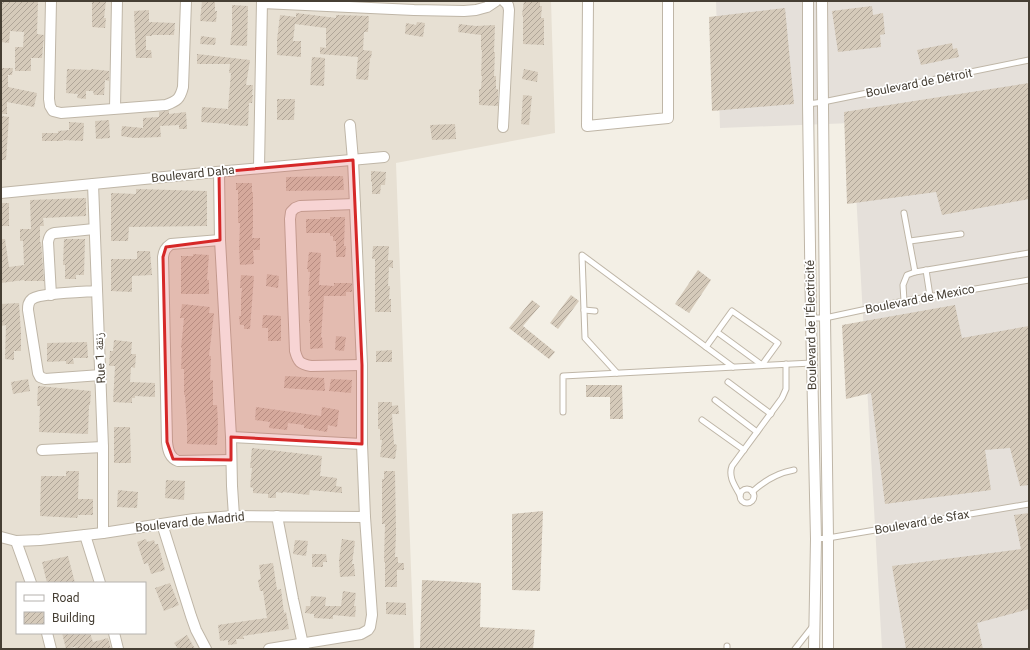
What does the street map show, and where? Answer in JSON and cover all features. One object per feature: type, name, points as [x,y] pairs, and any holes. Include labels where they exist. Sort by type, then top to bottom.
[{"type":"street","points":[[51,1],[49,99],[50,106],[53,111],[60,113],[175,102],[181,96],[183,87],[186,1]]},
{"type":"street","points":[[115,108],[117,1]]},
{"type":"street","points":[[259,168],[262,2],[414,6],[464,11],[487,7],[496,1]]},
{"type":"street","points":[[504,1],[508,5],[509,10],[504,128]]},
{"type":"street","points":[[588,1],[587,126],[668,118],[668,1]]},
{"type":"street","name":"Boulevard de l'Électricité","points":[[808,1],[811,318],[816,539],[814,649]]},
{"type":"street","name":"Boulevard de l'Électricité","points":[[822,1],[828,649]]},
{"type":"street","points":[[269,649],[303,646],[361,634],[370,627],[372,615],[365,517],[362,444],[362,365],[353,160],[350,125]]},
{"type":"street","name":"Boulevard Daha","points":[[1,193],[384,157]]},
{"type":"street","points":[[220,172],[220,240],[234,516]]},
{"type":"street","name":"Rue 1 زنقة","points":[[93,184],[101,375],[103,533]]},
{"type":"street","points":[[355,204],[300,206],[291,212],[290,219],[295,351],[298,360],[303,364],[311,366],[362,365]]},
{"type":"street","points":[[51,295],[49,237],[51,234],[55,233],[94,229]]},
{"type":"street","points":[[220,240],[171,244],[166,247],[164,251],[168,442],[170,455],[178,461],[231,460]]},
{"type":"street","points":[[97,291],[36,297],[30,300],[28,310],[38,373],[40,377],[44,379],[101,375]]},
{"type":"street","points":[[231,437],[362,444]]},
{"type":"street","points":[[42,450],[103,447]]},
{"type":"street","name":"Boulevard de Madrid","points":[[1,537],[16,541],[40,540],[234,516],[365,517]]},
{"type":"street","points":[[277,516],[303,646]]},
{"type":"street","points":[[162,524],[191,616],[196,630],[206,649]]},
{"type":"street","points":[[85,535],[100,582]]},
{"type":"street","points":[[16,541],[31,582]]},
{"type":"street","points":[[47,634],[51,649]]},
{"type":"street","points":[[114,634],[118,649]]},
{"type":"lane","name":"Boulevard de Détroit","points":[[808,104],[1029,60]]},
{"type":"lane","points":[[904,213],[915,272]]},
{"type":"lane","points":[[910,241],[961,234]]},
{"type":"lane","points":[[904,301],[903,285],[908,275],[915,272],[1029,253]]},
{"type":"lane","points":[[617,373],[585,338],[582,255],[732,367]]},
{"type":"lane","points":[[926,270],[930,296]]},
{"type":"lane","name":"Boulevard de Mexico","points":[[811,318],[825,318],[930,296],[1029,280]]},
{"type":"lane","points":[[584,310],[595,311]]},
{"type":"lane","points":[[706,347],[732,311],[778,343],[762,365]]},
{"type":"lane","points":[[717,332],[762,365]]},
{"type":"lane","points":[[563,412],[563,376],[812,363]]},
{"type":"lane","points":[[740,495],[745,489],[748,489],[754,496],[748,502],[743,501],[731,478],[730,474],[732,466],[779,403],[786,389],[786,364]]},
{"type":"lane","points":[[728,382],[771,414]]},
{"type":"lane","points":[[715,400],[757,432]]},
{"type":"lane","points":[[702,420],[744,450]]},
{"type":"lane","points":[[752,492],[772,476],[794,470]]},
{"type":"lane","name":"Boulevard de Sfax","points":[[816,539],[1029,504]]},
{"type":"lane","points":[[795,649],[815,624]]},
{"type":"highlighted area","points":[[353,160],[362,365],[362,444],[231,437],[231,460],[173,459],[167,442],[163,257],[166,247],[220,240],[219,172]]},
{"type":"shaded area","points":[[1,1],[551,1],[555,133],[396,163],[414,649],[1,649]]},
{"type":"shaded area","points":[[716,1],[1029,1],[1029,649],[882,649],[852,123],[720,128]]},
{"type":"building","points":[[1,1],[38,1],[37,34],[44,35],[42,58],[31,58],[31,71],[15,71],[15,47],[23,47],[24,32],[10,31],[9,43],[1,42]]},
{"type":"building","points":[[92,1],[106,1],[104,18],[106,18],[105,28],[92,27]]},
{"type":"building","points":[[202,1],[215,1],[215,11],[217,11],[216,22],[200,21]]},
{"type":"building","points":[[524,1],[540,1],[540,6],[542,6],[541,18],[544,18],[544,45],[523,44],[522,15]]},
{"type":"building","points":[[232,5],[248,6],[247,46],[230,45],[232,30]]},
{"type":"building","points":[[872,6],[873,15],[883,13],[885,34],[880,35],[881,47],[838,52],[832,11]]},
{"type":"building","points":[[785,8],[794,104],[712,111],[709,17]]},
{"type":"building","points":[[149,10],[149,22],[175,23],[174,35],[146,36],[146,50],[151,50],[152,58],[136,58],[134,11]]},
{"type":"building","points":[[296,13],[336,18],[336,15],[369,16],[368,32],[364,32],[363,50],[372,51],[368,80],[356,79],[358,57],[320,54],[320,47],[326,48],[326,28],[295,24],[293,41],[301,41],[301,57],[277,55],[280,15],[296,17]]},
{"type":"building","points":[[417,22],[425,23],[423,37],[405,34],[406,23],[416,25]]},
{"type":"building","points":[[459,24],[476,26],[495,25],[494,76],[496,76],[496,89],[498,89],[498,106],[479,105],[479,89],[481,89],[482,76],[481,35],[458,32]]},
{"type":"building","points":[[201,36],[216,38],[215,45],[200,44]]},
{"type":"building","points":[[952,43],[953,49],[957,48],[959,57],[921,65],[917,50]]},
{"type":"building","points":[[197,54],[250,60],[246,85],[253,85],[253,95],[252,103],[249,103],[248,126],[201,122],[202,107],[228,109],[231,73],[229,73],[230,64],[197,64]]},
{"type":"building","points":[[312,57],[325,58],[324,86],[310,85]]},
{"type":"building","points":[[1,68],[13,68],[12,75],[8,75],[8,87],[37,93],[34,107],[7,102],[7,114],[1,114]]},
{"type":"building","points":[[67,69],[109,71],[109,81],[105,80],[104,95],[94,95],[93,91],[86,91],[86,99],[77,98],[78,94],[66,93]]},
{"type":"building","points":[[524,69],[538,72],[537,82],[522,79]]},
{"type":"building","points":[[1029,83],[1029,199],[942,215],[936,192],[847,204],[844,112]]},
{"type":"building","points":[[523,95],[532,96],[529,125],[521,124]]},
{"type":"building","points":[[277,99],[295,99],[294,120],[277,120]]},
{"type":"building","points":[[169,111],[169,114],[186,112],[187,129],[179,129],[179,125],[160,126],[161,137],[134,138],[121,136],[122,126],[143,128],[143,118],[159,117],[159,112]]},
{"type":"building","points":[[1,116],[9,117],[6,160],[1,160]]},
{"type":"building","points":[[109,120],[110,138],[96,139],[95,121]]},
{"type":"building","points":[[69,122],[84,123],[83,141],[42,141],[42,133],[58,133],[58,131],[69,130]]},
{"type":"building","points":[[455,124],[456,139],[432,140],[430,125]]},
{"type":"building","points":[[371,171],[386,172],[385,185],[381,185],[380,194],[372,194]]},
{"type":"building","points":[[343,176],[344,190],[286,191],[286,177]]},
{"type":"building","points":[[236,183],[252,183],[252,238],[260,238],[260,250],[253,250],[254,264],[240,265],[240,223],[238,223],[238,190],[236,190]]},
{"type":"building","points":[[136,189],[207,191],[207,226],[129,227],[128,241],[111,241],[111,193],[136,194]]},
{"type":"building","points":[[86,198],[86,216],[43,218],[44,226],[40,226],[40,242],[44,281],[24,280],[1,283],[1,239],[5,239],[9,267],[24,265],[23,241],[20,241],[20,229],[31,229],[30,200]]},
{"type":"building","points":[[1,203],[9,203],[9,226],[1,226]]},
{"type":"building","points":[[330,217],[345,217],[345,257],[336,257],[336,241],[333,241],[333,236],[330,236],[330,233],[306,233],[306,219],[330,219]]},
{"type":"building","points":[[64,239],[85,239],[84,275],[76,275],[76,279],[65,279],[65,265],[63,265]]},
{"type":"building","points":[[373,246],[389,246],[388,260],[393,260],[393,268],[389,267],[388,286],[390,286],[389,299],[391,299],[391,312],[375,312],[375,259],[372,259]]},
{"type":"building","points":[[137,251],[150,251],[152,275],[132,276],[132,292],[111,291],[111,259],[137,259]]},
{"type":"building","points":[[309,252],[321,253],[319,285],[334,286],[334,283],[352,283],[352,292],[346,292],[346,296],[324,296],[321,337],[323,348],[310,349],[310,296],[308,296],[310,272],[308,272],[307,269]]},
{"type":"building","points":[[193,254],[209,255],[207,280],[209,280],[209,294],[181,294],[181,256],[193,256]]},
{"type":"building","points":[[698,270],[711,280],[689,313],[675,304]]},
{"type":"building","points":[[267,274],[279,276],[278,288],[266,286]]},
{"type":"building","points":[[241,275],[254,276],[250,329],[244,329],[244,325],[240,325],[239,316],[241,316],[242,288],[240,288]]},
{"type":"building","points":[[571,295],[579,301],[558,329],[550,323]]},
{"type":"building","points":[[532,300],[540,306],[523,326],[555,352],[549,359],[509,328]]},
{"type":"building","points":[[19,303],[21,351],[14,351],[14,360],[5,359],[6,325],[1,326],[1,304]]},
{"type":"building","points":[[182,304],[210,307],[209,313],[214,313],[209,356],[211,356],[210,380],[213,380],[213,405],[217,405],[217,445],[187,444],[184,369],[181,369],[181,348],[184,318],[180,318]]},
{"type":"building","points":[[955,305],[962,338],[1029,326],[1029,485],[1020,486],[1010,448],[985,450],[991,490],[885,504],[871,393],[846,399],[842,325]]},
{"type":"building","points":[[263,315],[281,316],[281,341],[268,341],[268,328],[262,328]]},
{"type":"building","points":[[336,336],[346,337],[344,351],[335,350]]},
{"type":"building","points":[[114,340],[132,342],[131,354],[136,354],[135,368],[131,367],[130,382],[155,383],[155,397],[135,396],[135,398],[132,398],[132,403],[113,402],[115,366],[109,366],[110,351],[113,351]]},
{"type":"building","points":[[87,342],[88,358],[73,358],[74,364],[66,364],[66,361],[47,362],[47,343]]},
{"type":"building","points":[[392,350],[392,362],[376,362],[376,351]]},
{"type":"building","points":[[285,376],[324,378],[325,391],[284,388]]},
{"type":"building","points":[[28,379],[30,391],[13,394],[11,382]]},
{"type":"building","points":[[331,379],[352,380],[351,393],[329,391]]},
{"type":"building","points":[[586,385],[622,385],[623,419],[610,419],[610,397],[586,397]]},
{"type":"building","points":[[38,386],[91,391],[88,434],[39,432],[40,406],[37,406]]},
{"type":"building","points":[[378,402],[392,402],[392,406],[398,405],[399,414],[392,414],[394,444],[397,445],[395,459],[380,457],[382,440],[380,440],[380,429],[378,429]]},
{"type":"building","points":[[256,407],[321,416],[322,407],[339,410],[337,427],[328,425],[327,432],[304,428],[304,425],[288,423],[287,430],[269,428],[270,422],[255,420]]},
{"type":"building","points":[[114,427],[130,427],[131,463],[114,463]]},
{"type":"building","points":[[252,448],[322,456],[320,476],[337,478],[336,486],[342,487],[342,493],[310,490],[309,495],[276,492],[276,498],[268,498],[268,494],[253,493],[253,488],[250,487]]},
{"type":"building","points":[[66,471],[79,471],[78,499],[93,499],[93,515],[78,515],[77,518],[40,516],[41,476],[66,476]]},
{"type":"building","points":[[384,471],[395,471],[395,557],[398,557],[398,563],[404,563],[404,570],[397,570],[397,587],[385,587],[385,524],[382,524],[382,479],[384,479]]},
{"type":"building","points":[[166,480],[185,481],[184,500],[165,498]]},
{"type":"building","points":[[118,490],[138,492],[137,508],[117,507]]},
{"type":"building","points":[[543,511],[540,591],[512,590],[512,514]]},
{"type":"building","points":[[1029,513],[1029,609],[977,623],[983,649],[906,649],[892,566],[1021,549],[1014,515]]},
{"type":"building","points":[[146,539],[147,542],[154,540],[155,544],[158,544],[165,570],[151,574],[148,563],[144,564],[137,542]]},
{"type":"building","points":[[342,539],[355,541],[352,564],[354,564],[355,576],[340,577],[339,560]]},
{"type":"building","points":[[295,540],[308,541],[306,556],[293,554]]},
{"type":"building","points":[[312,554],[326,554],[327,562],[323,562],[323,567],[312,567]]},
{"type":"building","points":[[68,556],[75,582],[47,582],[42,562]]},
{"type":"building","points":[[273,563],[277,590],[281,589],[284,613],[286,612],[289,629],[243,636],[244,639],[236,639],[237,644],[228,645],[228,640],[220,641],[218,625],[267,618],[263,591],[260,591],[258,580],[261,579],[259,565]]},
{"type":"building","points":[[422,580],[481,583],[480,627],[535,630],[533,649],[420,649]]},
{"type":"building","points":[[170,583],[179,605],[164,611],[155,588]]},
{"type":"building","points":[[343,591],[356,593],[354,606],[356,606],[355,617],[333,615],[333,619],[314,618],[314,614],[305,613],[306,606],[310,606],[311,596],[326,597],[325,606],[341,606]]},
{"type":"building","points":[[386,602],[406,603],[406,615],[386,614]]},
{"type":"building","points":[[62,634],[90,634],[93,642],[108,638],[111,649],[76,649],[75,647],[85,644],[66,649]]},
{"type":"building","points":[[187,635],[195,649],[178,649],[174,643]]}]
